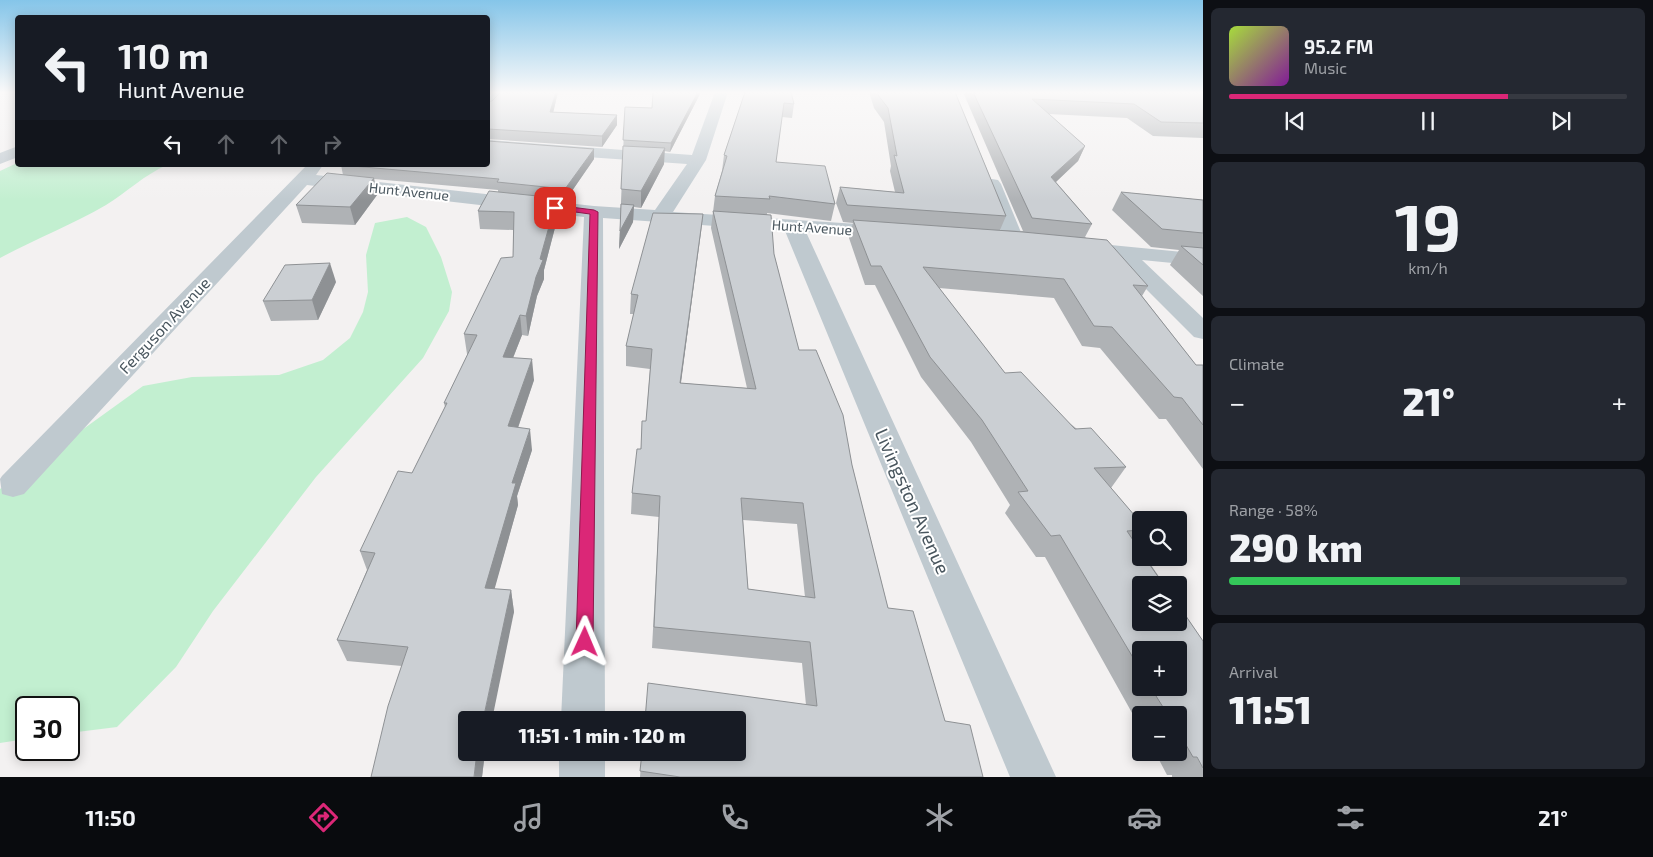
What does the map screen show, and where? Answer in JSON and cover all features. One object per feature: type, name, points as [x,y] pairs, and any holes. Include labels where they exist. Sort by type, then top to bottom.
[{"type":"street","points":[[661,216],[698,160],[709,128]]},
{"type":"street","points":[[490,145],[698,160]]},
{"type":"street","points":[[0,159],[15,152]]},
{"type":"street","points":[[986,171],[1015,242]]},
{"type":"street","name":"Hunt Avenue","points":[[309,172],[594,212],[910,234]]},
{"type":"street","name":"Ferguson Avenue","points":[[13,485],[309,172]]},
{"type":"street","points":[[583,711],[594,212]]},
{"type":"street","name":"Livingston Avenue","points":[[792,226],[1033,777]]},
{"type":"street","points":[[1063,246],[1203,260]]},
{"type":"street","points":[[1122,252],[1203,332]]},
{"type":"street","points":[[582,761],[582,777]]},
{"type":"green space","points":[[15,164],[15,167],[163,167],[106,205],[0,258],[0,171]]},
{"type":"green space","points":[[407,217],[426,227],[441,257],[452,292],[449,311],[423,358],[316,477],[213,611],[176,667],[117,727],[80,732],[80,696],[15,696],[15,741],[0,743],[0,489],[143,386],[192,377],[279,375],[323,360],[350,338],[363,312],[368,292],[366,255],[375,223]]},
{"type":"building","points":[[490,128],[608,128],[602,136],[490,129]]},
{"type":"building","points":[[624,128],[679,128],[671,143],[623,140]]},
{"type":"building","points":[[733,128],[781,128],[776,162],[825,166],[835,204],[769,196],[770,199],[715,196],[727,156],[724,155]]},
{"type":"building","points":[[892,128],[970,128],[1006,216],[847,205],[840,187],[904,193],[894,155],[897,156]]},
{"type":"building","points":[[990,128],[1065,128],[1085,146],[1051,177],[1092,224],[1032,218]]},
{"type":"building","points":[[490,141],[594,149],[565,189],[497,182],[499,179],[364,167],[490,167]]},
{"type":"building","points":[[623,146],[665,148],[641,191],[621,189]]},
{"type":"building","points":[[327,173],[374,178],[350,207],[296,205]]},
{"type":"building","points":[[489,191],[557,198],[540,259],[543,260],[536,277],[526,316],[520,315],[503,357],[532,359],[508,426],[530,429],[512,483],[516,483],[485,588],[511,590],[485,711],[458,711],[458,761],[476,761],[474,777],[371,777],[388,706],[408,647],[337,640],[375,553],[360,551],[398,471],[412,473],[447,403],[444,403],[477,335],[464,334],[501,258],[513,257],[514,212],[478,211]]},
{"type":"building","points":[[1121,192],[1203,200],[1203,233],[1162,229]]},
{"type":"building","points":[[621,204],[634,205],[620,231]]},
{"type":"building","points":[[713,211],[771,215],[774,254],[799,350],[816,350],[843,415],[852,465],[888,608],[913,611],[945,721],[970,725],[983,777],[680,777],[640,771],[641,761],[746,761],[746,711],[646,711],[648,683],[817,706],[810,642],[654,627],[660,496],[632,493],[637,449],[641,449],[642,421],[646,421],[652,349],[626,346],[638,295],[631,294],[653,213],[703,214],[680,383],[756,389]],"holes":[[[741,498],[803,503],[815,598],[748,589]]]},
{"type":"building","points":[[853,220],[1107,240],[1148,286],[1133,285],[1196,365],[1203,365],[1203,425],[1182,398],[1174,397],[1112,327],[1094,326],[1064,279],[923,267],[1005,373],[1021,372],[1075,429],[1091,428],[1126,467],[1094,468],[1132,512],[1132,531],[1127,531],[1132,538],[1132,566],[1151,566],[1158,576],[1132,576],[1132,631],[1187,631],[1187,618],[1203,641],[1203,768],[1197,757],[1193,757],[1187,747],[1187,706],[1162,706],[1156,696],[1187,696],[1187,641],[1132,641],[1132,656],[1060,535],[1051,536],[1018,492],[1028,491],[982,420],[930,357],[881,266],[871,266]]},
{"type":"building","points":[[1181,246],[1203,248],[1203,265]]},
{"type":"building","points":[[330,263],[312,300],[263,301],[285,265]]},
{"type":"route","points":[[555,208],[594,212],[585,642]]}]
